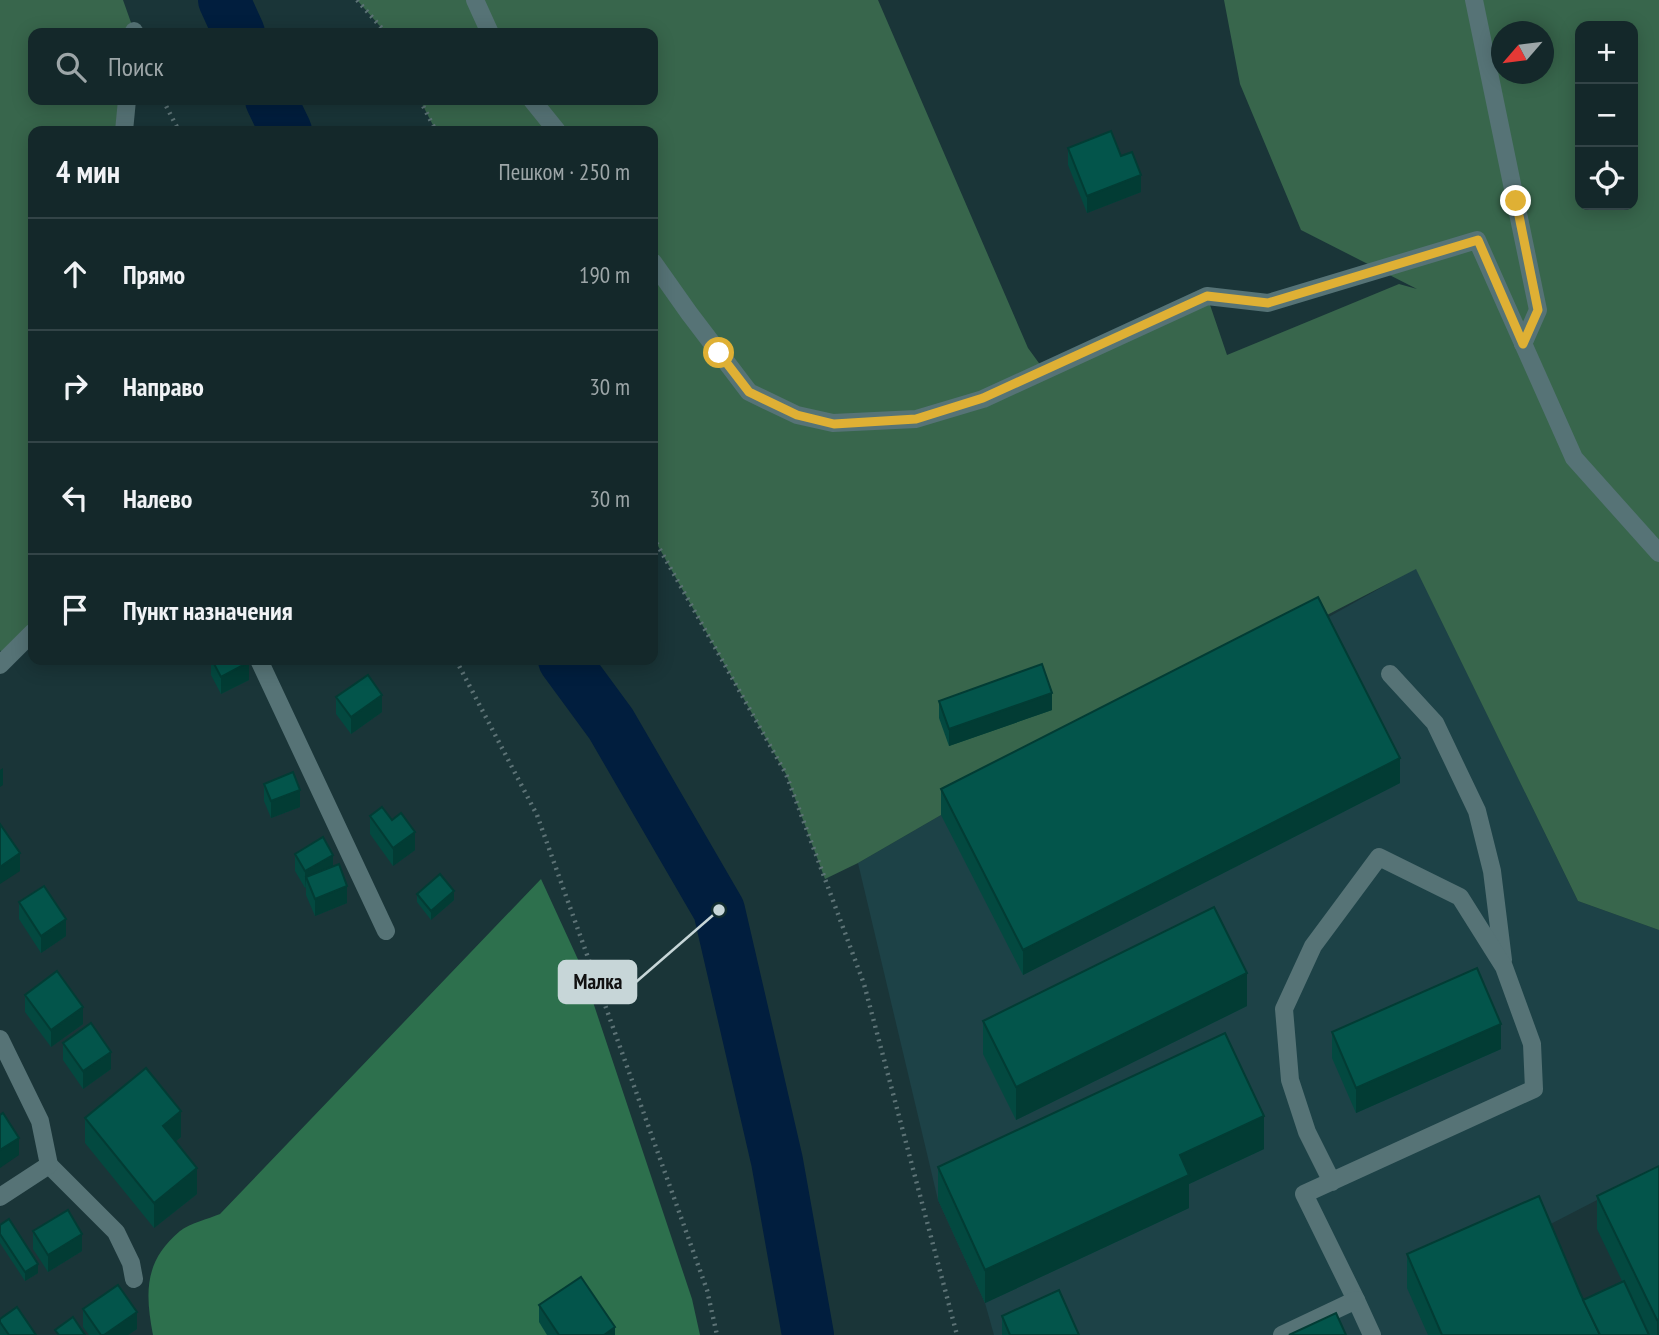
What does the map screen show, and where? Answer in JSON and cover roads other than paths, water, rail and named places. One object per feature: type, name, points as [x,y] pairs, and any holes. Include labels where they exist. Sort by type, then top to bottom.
[{"type":"street","points":[[475,0],[488,28]]},
{"type":"street","points":[[1475,0],[1538,310],[1523,344]]},
{"type":"street","points":[[124,126],[127,105]]},
{"type":"street","points":[[535,105],[553,126]]},
{"type":"street","points":[[658,269],[749,392],[797,415],[834,424],[916,419],[983,398],[1207,296],[1268,303],[1478,240],[1574,458],[1659,553]]},
{"type":"street","points":[[0,665],[28,637]]},
{"type":"street","points":[[260,665],[386,931]]},
{"type":"street","points":[[1390,674],[1435,723],[1477,811],[1492,872],[1504,967]]},
{"type":"street","points":[[1332,1182],[1307,1132],[1290,1080],[1284,1009],[1313,946],[1379,857],[1460,897],[1504,967],[1532,1044],[1534,1089],[1332,1182],[1304,1194],[1372,1335]]},
{"type":"street","points":[[0,1039],[40,1121],[49,1165],[116,1232],[131,1263],[134,1279]]},
{"type":"street","points":[[0,1197],[49,1165]]},
{"type":"street","points":[[1282,1335],[1356,1300]]},
{"type":"waterway","points":[[224,0],[237,28]]},
{"type":"waterway","points":[[273,105],[284,126]]},
{"type":"waterway","points":[[568,665],[611,724],[719,910],[777,1161],[808,1335]]},
{"type":"place","name":"Малка","points":[[719,910]]}]
